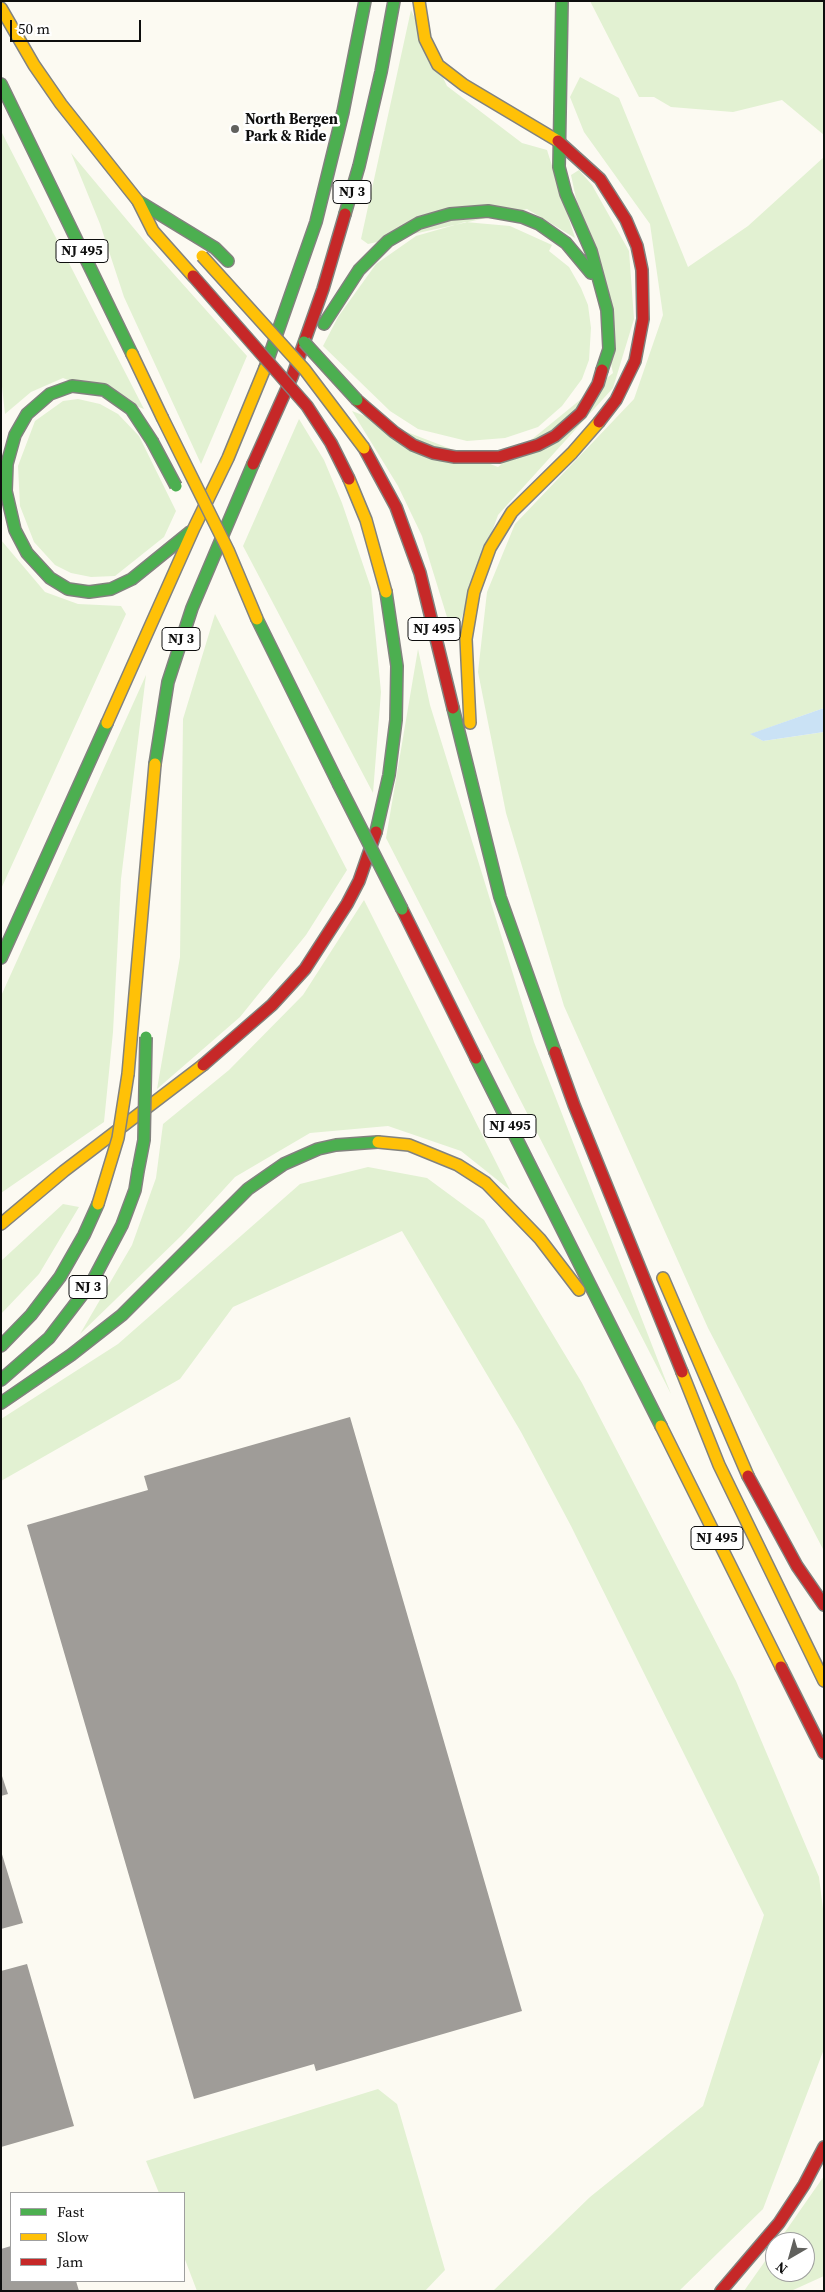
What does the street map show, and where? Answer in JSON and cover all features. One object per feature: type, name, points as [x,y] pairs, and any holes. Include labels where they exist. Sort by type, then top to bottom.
[{"type":"highway","name":"NJ 3","points":[[1,958],[201,535],[228,458],[252,400],[307,252],[334,151],[365,1]]},
{"type":"highway","name":"NJ 3","points":[[1,1346],[31,1315],[60,1277],[84,1236],[98,1204],[118,1138],[128,1074],[157,745],[170,675],[192,608],[216,548],[292,377],[342,231],[374,104],[394,1]]},
{"type":"highway","points":[[419,1],[425,39],[438,65],[464,84],[559,142],[600,179],[626,220],[637,246],[642,270],[643,319],[635,360],[627,381],[604,417],[572,453],[512,512],[490,548],[481,570],[469,615],[466,639],[468,696],[481,819]]},
{"type":"highway","points":[[276,312],[357,400],[394,432],[413,445],[433,453],[455,457],[499,457],[538,446],[555,436],[575,419],[591,399],[598,384],[609,349],[607,310],[591,250],[561,180],[558,167],[562,1]]},
{"type":"highway","name":"NJ 495","points":[[1,8],[34,65],[94,148],[138,201],[166,217],[305,370],[364,448],[396,507],[420,573],[503,905],[532,987]]},
{"type":"highway","name":"NJ 495","points":[[1,84],[228,550],[257,619],[814,1734],[823,1758]]},
{"type":"highway","points":[[1,1224],[64,1171],[222,1050],[272,1005],[305,969],[348,904],[358,881],[378,828],[389,775],[396,720],[397,666],[391,615],[381,568],[366,520],[350,479],[328,437],[306,406],[252,341],[153,231],[138,201]]},
{"type":"highway","points":[[292,377],[338,299],[359,270],[388,241],[410,227],[434,218],[450,214],[488,211],[522,217],[539,224],[566,243],[601,288]]},
{"type":"highway","points":[[166,217],[215,248],[231,264]]},
{"type":"highway","points":[[181,496],[152,441],[131,409],[104,390],[88,386],[72,386],[61,389],[42,399],[34,406],[21,424],[7,464],[6,491],[8,506],[20,540],[34,563],[50,578],[68,589],[89,592],[111,589],[132,579],[201,535]]},
{"type":"highway","points":[[190,512],[218,563],[257,619]]},
{"type":"highway","name":"NJ 3","points":[[142,920],[145,1008]]},
{"type":"highway","points":[[532,987],[576,1073]]},
{"type":"highway","points":[[532,987],[574,1105],[712,1448],[824,1681]]},
{"type":"highway","name":"NJ 3","points":[[1,1380],[49,1338],[92,1282],[122,1225],[134,1190],[144,1140],[146,1032]]},
{"type":"highway","points":[[1,1402],[72,1355],[122,1315],[231,1205],[267,1175],[284,1164],[318,1149],[354,1142],[390,1142],[409,1145],[442,1157],[486,1183],[540,1239],[619,1343]]},
{"type":"highway","points":[[660,1270],[731,1440],[757,1496],[797,1566],[824,1605]]},
{"type":"highway","points":[[721,2291],[779,2223],[804,2185],[824,2147]]},
{"type":"green space","points":[[590,1],[824,1],[824,135],[782,100],[733,112],[671,107],[654,97],[639,97]]},
{"type":"green space","points":[[411,10],[447,86],[522,143],[547,150],[575,238],[527,209],[368,244],[361,239]]},
{"type":"green space","points":[[580,77],[619,98],[688,267],[748,226],[824,157],[824,708],[751,734],[763,741],[824,732],[824,1551],[708,1328],[564,1006],[506,813],[478,672],[487,592],[515,524],[634,399],[663,315],[650,224],[584,132],[570,97]]},
{"type":"green space","points":[[1,131],[144,409],[63,378],[31,392],[5,414],[1,377]]},
{"type":"green space","points":[[71,153],[147,244],[247,356],[201,464],[124,297],[100,224]]},
{"type":"green space","points":[[579,170],[592,185],[629,251],[634,319],[613,388],[498,515],[457,631],[451,630],[422,536],[398,486],[352,411],[498,467],[613,373],[571,175]]},
{"type":"green space","points":[[465,222],[510,226],[552,245],[549,251],[569,267],[588,305],[591,328],[589,360],[582,379],[562,406],[538,427],[505,438],[467,441],[418,429],[390,411],[323,346],[338,317],[376,264],[416,236]]},
{"type":"green space","points":[[78,399],[100,404],[118,414],[139,436],[176,511],[164,537],[115,576],[91,577],[71,573],[55,565],[34,542],[20,506],[18,466],[35,421],[63,401]]},
{"type":"green space","points":[[299,419],[324,460],[342,503],[371,588],[381,692],[373,793],[243,546]]},
{"type":"green space","points":[[1,540],[45,592],[78,604],[121,606],[126,614],[1,889]]},
{"type":"green space","points":[[215,614],[347,870],[306,935],[240,1017],[157,1089],[180,957],[183,719]]},
{"type":"green space","points":[[418,649],[430,705],[534,1042],[671,1394],[386,838]]},
{"type":"green space","points":[[146,675],[121,879],[113,1032],[104,1122],[1,1193],[1,996]]},
{"type":"green space","points":[[364,900],[510,1190],[461,1151],[388,1126],[310,1133],[235,1177],[182,1235],[80,1334],[132,1245],[156,1178],[163,1124],[229,1070],[303,995]]},
{"type":"green space","points":[[368,1167],[427,1178],[484,1220],[582,1383],[736,1681],[819,1877],[824,1917],[824,2049],[763,2209],[679,2291],[493,2291],[590,2197],[703,2106],[764,1915],[571,1526],[521,1432],[402,1231],[233,1307],[180,1379],[1,1481],[1,1419],[118,1344],[300,1184]]},
{"type":"green space","points":[[63,1204],[79,1207],[39,1274],[1,1314],[1,1261]]},
{"type":"green space","points":[[378,2089],[397,2104],[445,2270],[425,2291],[197,2291],[185,2260],[185,2192],[159,2192],[146,2161]]},
{"type":"green space","points":[[824,2176],[824,2276],[815,2280],[815,2232],[785,2232]]},
{"type":"green space","points":[[765,2261],[765,2282],[811,2282],[791,2291],[744,2291]]},
{"type":"water","points":[[824,708],[824,732],[763,741],[750,734]]},
{"type":"building","points":[[350,1417],[522,2011],[316,2071],[314,2064],[194,2099],[27,1525],[148,1490],[144,1476]]},
{"type":"building","points":[[1,1773],[8,1794],[1,1796]]},
{"type":"building","points":[[1,1851],[23,1923],[1,1929]]},
{"type":"building","points":[[27,1964],[74,2126],[1,2147],[1,1971]]},
{"type":"building","points":[[10,2246],[10,2282],[76,2282],[79,2291],[1,2291],[1,2249]]},
{"type":"traffic: fast","points":[[265,368],[316,222],[343,112],[365,1]]},
{"type":"traffic: fast","points":[[345,214],[359,166],[381,72],[394,1]]},
{"type":"traffic: fast","points":[[562,1],[559,167],[566,194],[591,251],[607,310],[609,349],[602,370]]},
{"type":"traffic: fast","points":[[1,84],[132,354]]},
{"type":"traffic: fast","points":[[138,201],[215,248],[228,261]]},
{"type":"traffic: fast","points":[[324,324],[359,270],[388,241],[419,223],[450,214],[488,211],[522,217],[539,224],[566,243],[591,273]]},
{"type":"traffic: fast","points":[[304,342],[357,400]]},
{"type":"traffic: fast","points":[[152,441],[131,409],[104,390],[72,386],[50,394],[27,414],[15,435],[7,464],[6,491],[15,530],[27,553],[50,578],[68,589],[89,592],[111,589],[132,579],[190,532]]},
{"type":"traffic: fast","points":[[152,441],[176,486]]},
{"type":"traffic: fast","points":[[155,764],[168,682],[192,608],[253,464]]},
{"type":"traffic: fast","points":[[376,832],[389,775],[396,720],[397,666],[386,592]]},
{"type":"traffic: fast","points":[[257,619],[338,783]]},
{"type":"traffic: fast","points":[[453,708],[500,897],[555,1052]]},
{"type":"traffic: fast","points":[[1,958],[107,723]]},
{"type":"traffic: fast","points":[[338,783],[402,909]]},
{"type":"traffic: fast","points":[[138,1171],[144,1140],[146,1037]]},
{"type":"traffic: fast","points":[[476,1058],[661,1426]]},
{"type":"traffic: fast","points":[[1,1403],[71,1355],[122,1315],[248,1189],[284,1164],[318,1149],[336,1145],[378,1142]]},
{"type":"traffic: fast","points":[[1,1380],[49,1338],[92,1282],[122,1225],[135,1190],[138,1171]]},
{"type":"traffic: fast","points":[[1,1346],[31,1315],[60,1277],[84,1235],[98,1204]]},
{"type":"traffic: slow","points":[[419,1],[425,39],[438,65],[464,85],[558,141]]},
{"type":"traffic: slow","points":[[1,8],[34,65],[61,104],[138,201],[153,231],[193,276]]},
{"type":"traffic: slow","points":[[202,256],[305,370],[364,448]]},
{"type":"traffic: slow","points":[[132,354],[162,417]]},
{"type":"traffic: slow","points":[[107,723],[194,528],[228,458],[265,368]]},
{"type":"traffic: slow","points":[[162,417],[228,550],[257,619]]},
{"type":"traffic: slow","points":[[470,723],[466,639],[474,592],[490,548],[512,512],[572,453],[599,422]]},
{"type":"traffic: slow","points":[[349,479],[366,520],[386,592]]},
{"type":"traffic: slow","points":[[128,1074],[155,764]]},
{"type":"traffic: slow","points":[[1,1224],[64,1171],[203,1065]]},
{"type":"traffic: slow","points":[[98,1204],[118,1138],[128,1074]]},
{"type":"traffic: slow","points":[[378,1142],[409,1145],[458,1165],[486,1183],[540,1239],[579,1290]]},
{"type":"traffic: slow","points":[[663,1278],[748,1476]]},
{"type":"traffic: slow","points":[[682,1372],[719,1465],[824,1681]]},
{"type":"traffic: slow","points":[[661,1426],[781,1667]]},
{"type":"traffic: jam","points":[[558,141],[600,179],[626,220],[637,246],[642,270],[643,319],[635,361],[616,400],[599,422]]},
{"type":"traffic: jam","points":[[253,464],[292,377],[323,289],[345,214]]},
{"type":"traffic: jam","points":[[193,276],[307,406],[331,443],[349,479]]},
{"type":"traffic: jam","points":[[357,400],[394,432],[413,445],[433,453],[455,457],[499,457],[538,445],[555,436],[581,413],[598,384],[602,370]]},
{"type":"traffic: jam","points":[[364,448],[396,507],[420,573],[453,708]]},
{"type":"traffic: jam","points":[[203,1065],[272,1005],[305,969],[347,904],[359,881],[376,832]]},
{"type":"traffic: jam","points":[[402,909],[476,1058]]},
{"type":"traffic: jam","points":[[555,1052],[574,1105],[682,1372]]},
{"type":"traffic: jam","points":[[748,1476],[797,1566],[824,1605]]},
{"type":"traffic: jam","points":[[781,1667],[824,1753]]},
{"type":"traffic: jam","points":[[721,2291],[779,2223],[804,2185],[824,2147]]},
{"type":"place","name":"North Bergen Park & Ride","points":[[235,129]]}]
